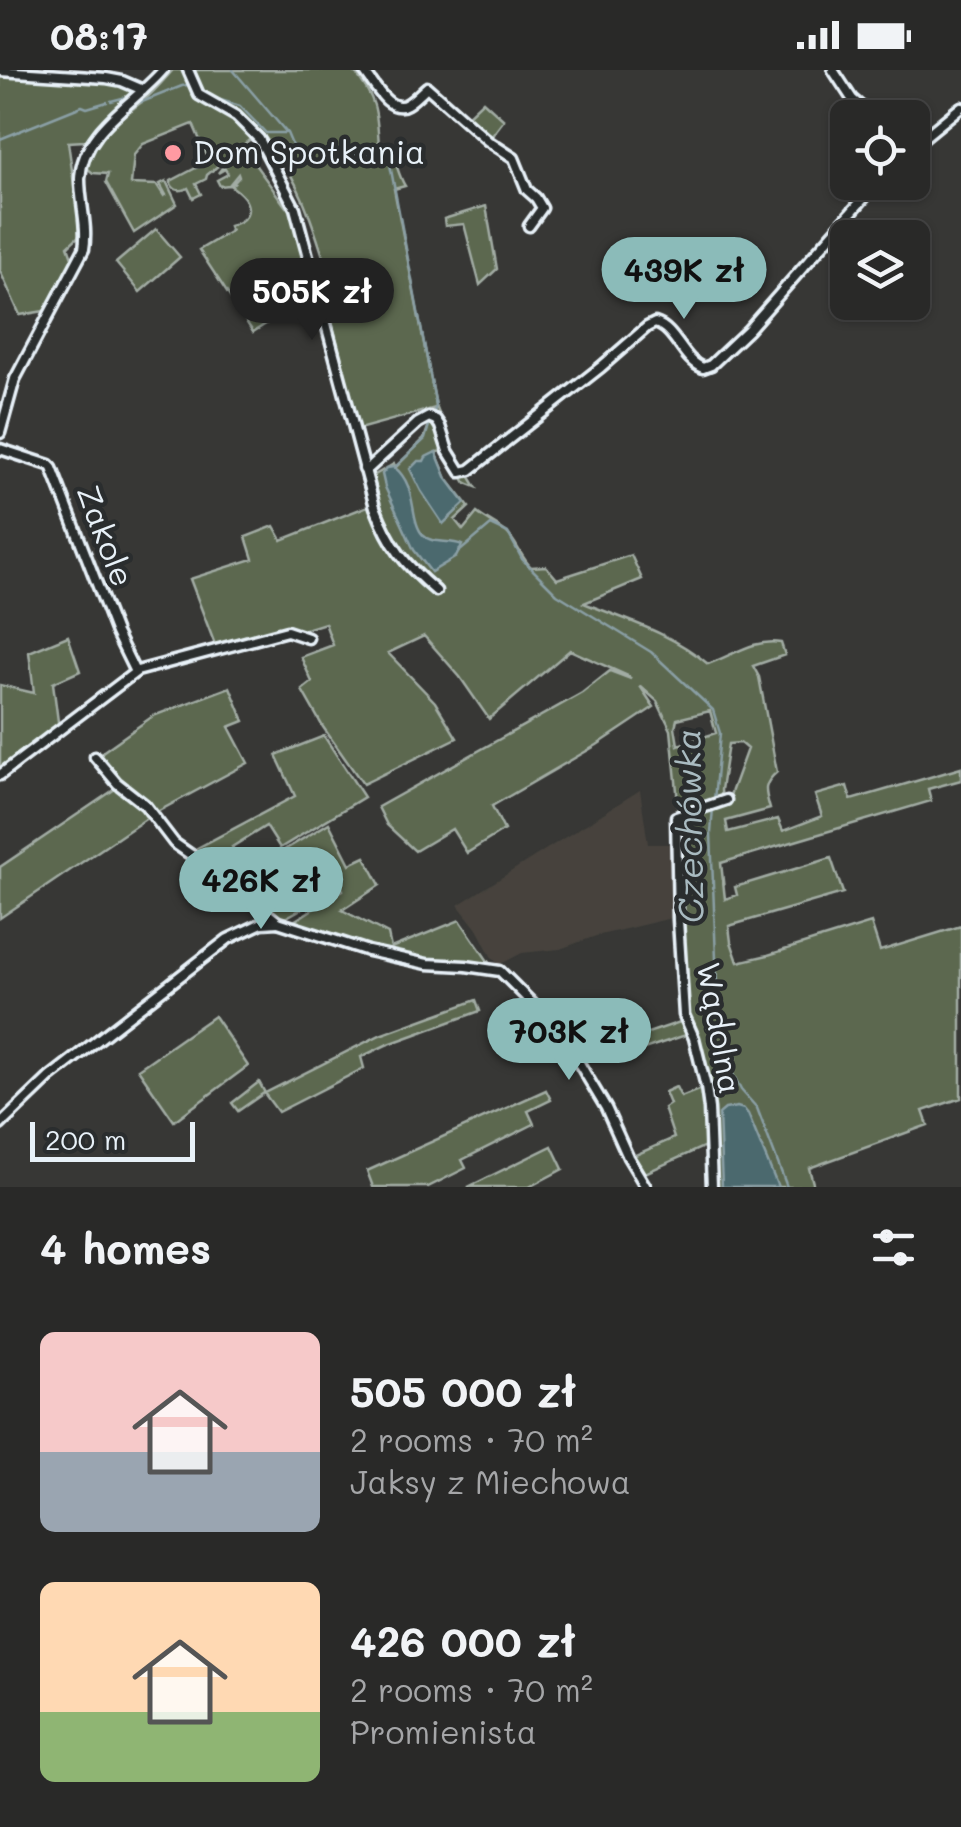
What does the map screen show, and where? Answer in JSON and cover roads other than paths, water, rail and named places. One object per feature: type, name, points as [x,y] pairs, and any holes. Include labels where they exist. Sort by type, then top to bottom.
[{"type":"street","points":[[0,433],[15,379],[84,249],[80,181],[85,153],[102,129],[163,70]]},
{"type":"street","points":[[188,70],[207,101],[236,116],[264,146],[295,208],[364,469],[386,537],[406,564],[436,591]]},
{"type":"street","points":[[364,70],[394,106],[406,105],[427,87],[488,141],[508,152],[527,190],[542,208],[529,226]]},
{"type":"street","points":[[833,70],[854,100]]},
{"type":"street","points":[[0,71],[110,78],[143,90]]},
{"type":"street","points":[[930,131],[961,107]]},
{"type":"street","points":[[364,469],[429,417],[436,420],[461,472],[470,470],[654,323],[663,326],[695,365],[711,365],[748,330],[862,200]]},
{"type":"street","name":"Zakole","points":[[0,450],[52,468],[135,672]]},
{"type":"street","points":[[0,775],[135,672],[287,631],[308,638]]},
{"type":"street","points":[[95,757],[117,784],[145,805],[174,843],[278,922],[412,961],[500,971],[573,1053],[646,1187]]},
{"type":"street","name":"Wądolna","points":[[712,1187],[706,1087],[684,1015],[676,817],[722,802]]},
{"type":"street","points":[[0,1125],[50,1078],[228,939],[262,923],[278,922]]},
{"type":"water","points":[[436,452],[447,479],[465,503],[443,524],[410,469]]},
{"type":"water","points":[[394,467],[407,483],[423,535],[462,545],[456,557],[431,572],[414,550],[385,487],[382,474]]},
{"type":"water","points":[[737,1107],[748,1114],[778,1187],[722,1187],[719,1114]]},
{"type":"waterway","name":"Czechówka","points":[[233,70],[287,133],[292,145],[306,153],[388,154],[436,406],[433,414]]},
{"type":"waterway","points":[[139,101],[193,84]]},
{"type":"waterway","points":[[200,87],[211,97],[240,106],[266,133],[285,133]]},
{"type":"waterway","points":[[111,101],[130,96]]},
{"type":"waterway","points":[[0,139],[82,106],[107,102]]},
{"type":"waterway","name":"Czechówka","points":[[394,468],[425,439],[430,422]]},
{"type":"waterway","name":"Czechówka","points":[[459,552],[491,525],[508,533],[522,559],[557,594],[651,652],[713,710],[720,733],[714,801]]},
{"type":"waterway","name":"Czechówka","points":[[713,808],[718,1010],[736,1057],[730,1068],[741,1090],[757,1108],[787,1187]]},
{"type":"place","name":"Dom Spotkania","points":[[173,153]]}]
